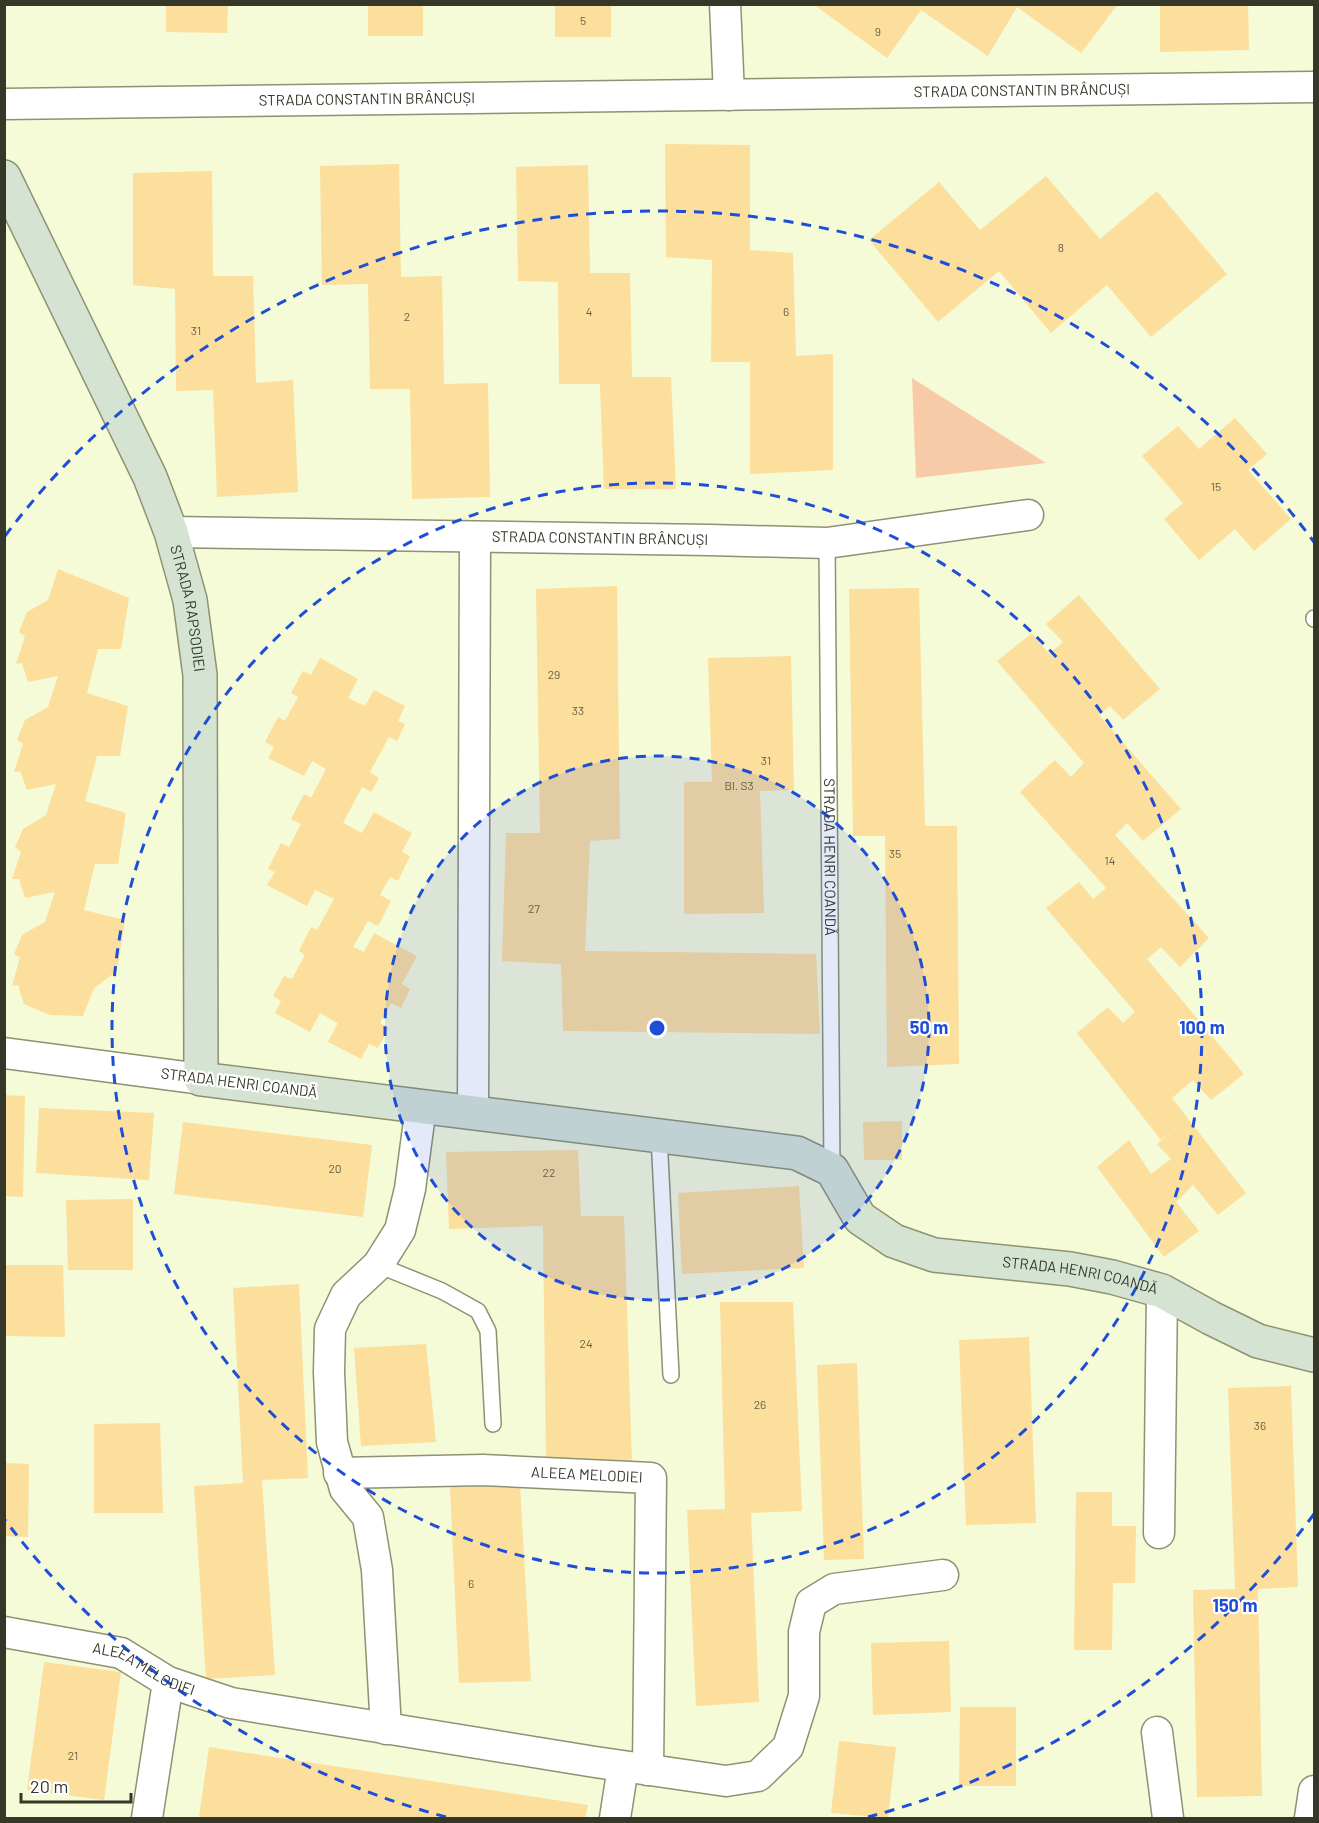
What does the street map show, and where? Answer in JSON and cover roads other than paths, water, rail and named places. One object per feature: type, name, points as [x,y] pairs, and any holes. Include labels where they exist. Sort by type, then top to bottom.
[{"type":"street","points":[[725,4],[729,94]]},
{"type":"street","name":"STRADA CONSTANTIN BRÂNCUȘI","points":[[4,104],[1314,87]]},
{"type":"street","name":"STRADA RAPSODIEI","points":[[4,177],[150,477],[171,532],[190,600],[200,675],[201,1079]]},
{"type":"street","name":"STRADA CONSTANTIN BRÂNCUȘI","points":[[171,532],[827,543],[1028,515]]},
{"type":"street","points":[[473,1113],[475,537]]},
{"type":"street","name":"STRADA HENRI COANDĂ","points":[[4,1053],[797,1153],[832,1170],[860,1218],[894,1241],[934,1255],[1070,1269],[1112,1277],[1162,1291],[1258,1341],[1314,1356]]},
{"type":"street","points":[[386,1729],[377,1570],[368,1517],[345,1489],[332,1442],[330,1329],[346,1295],[378,1265],[400,1230],[410,1189],[421,1106]]},
{"type":"street","points":[[1159,1533],[1162,1291]]},
{"type":"street","name":"ALEEA MELODIEI","points":[[339,1473],[483,1470],[651,1478],[635,1768]]},
{"type":"street","name":"ALEEA MELODIEI","points":[[4,1632],[121,1653],[168,1682],[231,1703],[726,1781],[758,1776],[788,1747],[804,1696],[804,1632],[811,1603],[834,1589],[943,1575]]},
{"type":"street","points":[[147,1818],[168,1682]]},
{"type":"street","points":[[1157,1731],[1168,1818]]},
{"type":"street","points":[[615,1818],[635,1768]]},
{"type":"street","points":[[1310,1818],[1314,1791]]},
{"type":"lane","name":"STRADA HENRI COANDĂ","points":[[827,543],[832,1170]]},
{"type":"lane","points":[[659,1136],[671,1375]]},
{"type":"lane","points":[[378,1265],[442,1291],[478,1311],[488,1331],[493,1424]]}]
